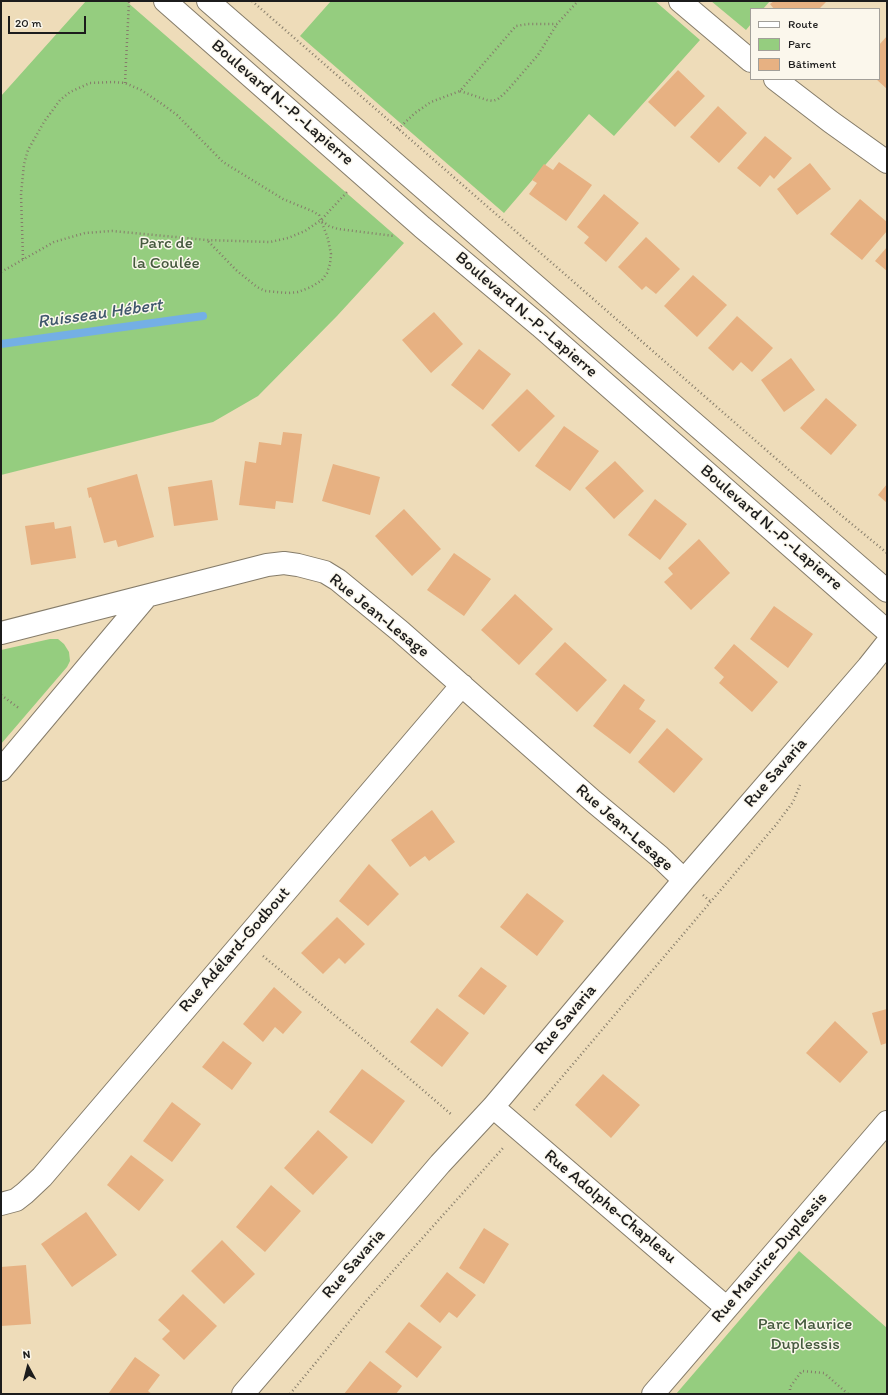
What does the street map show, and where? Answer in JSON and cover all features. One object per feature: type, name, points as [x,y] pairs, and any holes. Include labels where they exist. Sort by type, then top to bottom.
[{"type":"street","name":"Boulevard N.-P.-Lapierre","points":[[165,1],[422,227],[605,384],[887,631]]},
{"type":"street","name":"Boulevard N.-P.-Lapierre","points":[[208,1],[887,591]]},
{"type":"street","points":[[680,1],[750,60]]},
{"type":"street","points":[[775,80],[887,162]]},
{"type":"street","name":"Rue Jean-Lesage","points":[[1,633],[267,565],[284,564],[312,568],[325,572],[338,580],[400,631],[587,796],[659,856],[684,880]]},
{"type":"street","points":[[1,770],[147,596]]},
{"type":"street","name":"Rue Savaria","points":[[243,1394],[440,1164],[493,1107],[684,880],[887,643]]},
{"type":"street","name":"Rue Adélard-Godbout","points":[[1,1204],[16,1200],[42,1177],[462,685]]},
{"type":"street","name":"Rue Adolphe-Chapleau","points":[[493,1107],[727,1308]]},
{"type":"street","name":"Rue Maurice-Duplessis","points":[[653,1394],[887,1122]]},
{"type":"path","points":[[125,83],[129,1]]},
{"type":"path","points":[[252,1],[836,511],[887,553]]},
{"type":"path","points":[[460,91],[487,100],[493,101],[498,99],[506,92],[538,54],[557,24],[578,1]]},
{"type":"path","points":[[399,128],[415,113],[431,102],[460,91],[516,26],[528,24],[557,24]]},
{"type":"path","points":[[23,260],[22,194],[24,164],[28,150],[33,139],[60,100],[70,92],[90,83],[125,83],[141,90],[172,112],[223,162],[284,199],[312,210],[319,215],[328,239],[331,254],[328,269],[322,280],[311,287],[298,292],[273,292],[266,291],[257,286],[236,270],[207,240]]},
{"type":"path","points":[[1,272],[54,242],[85,233],[112,231],[207,240],[270,242],[288,238],[305,231],[321,220],[349,190]]},
{"type":"path","points":[[321,220],[329,226],[338,229],[375,235],[396,236]]},
{"type":"path","points":[[1,695],[20,710]]},
{"type":"path","name":"Rue Savaria","points":[[536,1108],[775,826],[793,802],[802,780]]},
{"type":"path","points":[[263,956],[368,1043],[451,1115]]},
{"type":"path","name":"Rue Savaria","points":[[290,1394],[368,1299],[502,1148]]},
{"type":"path","points":[[790,1394],[790,1387],[802,1371],[824,1373],[848,1394]]},
{"type":"green space","name":"Parc de la Coulée","points":[[86,1],[126,1],[404,243],[337,316],[258,396],[213,422],[1,475],[1,96]]},
{"type":"green space","points":[[331,1],[655,1],[700,40],[614,136],[589,114],[504,213],[300,36]]},
{"type":"green space","points":[[711,1],[770,1],[764,8],[750,8],[750,25],[746,30]]},
{"type":"green space","points":[[50,639],[58,639],[64,644],[69,652],[70,661],[67,667],[1,744],[1,650]]},
{"type":"green space","name":"Parc Maurice Duplessis","points":[[799,1251],[887,1328],[887,1394],[676,1394]]},
{"type":"building","points":[[774,1],[826,2],[820,8],[773,8],[770,4]]},
{"type":"building","points":[[887,36],[887,89],[877,80],[880,80],[880,44]]},
{"type":"building","points":[[678,70],[705,96],[675,127],[648,102]]},
{"type":"building","points":[[718,106],[747,133],[719,163],[690,137]]},
{"type":"building","points":[[765,136],[792,158],[774,179],[770,175],[760,187],[737,168]]},
{"type":"building","points":[[559,162],[592,185],[566,221],[529,194],[537,183],[532,180],[544,164],[553,170]]},
{"type":"building","points":[[810,163],[831,189],[797,215],[777,189]]},
{"type":"building","points":[[604,194],[639,223],[606,262],[584,243],[589,237],[577,227]]},
{"type":"building","points":[[860,199],[887,222],[887,231],[862,260],[830,234]]},
{"type":"building","points":[[646,237],[680,269],[656,294],[646,286],[642,290],[618,267]]},
{"type":"building","points":[[887,247],[887,271],[875,261]]},
{"type":"building","points":[[693,275],[727,305],[697,337],[664,306]]},
{"type":"building","points":[[434,312],[463,344],[431,373],[402,340]]},
{"type":"building","points":[[737,316],[773,348],[752,372],[741,362],[733,371],[708,348]]},
{"type":"building","points":[[479,349],[511,374],[483,410],[451,385]]},
{"type":"building","points":[[791,358],[815,390],[784,412],[761,380]]},
{"type":"building","points":[[527,389],[555,416],[519,452],[491,425]]},
{"type":"building","points":[[826,398],[857,425],[831,455],[800,428]]},
{"type":"building","points":[[564,426],[599,451],[570,491],[535,466]]},
{"type":"building","points":[[283,432],[302,434],[293,503],[276,501],[275,509],[239,505],[245,461],[256,463],[259,442],[281,445]]},
{"type":"building","points":[[615,461],[644,491],[614,519],[585,488]]},
{"type":"building","points":[[333,464],[380,477],[370,515],[322,501]]},
{"type":"building","points":[[137,474],[154,537],[118,547],[116,540],[104,543],[87,488]]},
{"type":"building","points":[[212,480],[218,520],[174,526],[168,487]]},
{"type":"building","points":[[887,484],[887,503],[878,495]]},
{"type":"building","points":[[655,499],[687,524],[660,560],[628,535]]},
{"type":"building","points":[[404,509],[441,549],[412,576],[375,536]]},
{"type":"building","points":[[54,522],[55,529],[71,526],[76,558],[31,565],[25,526]]},
{"type":"building","points":[[699,539],[730,573],[691,610],[664,582],[673,574],[668,568]]},
{"type":"building","points":[[454,553],[491,579],[464,616],[427,590]]},
{"type":"building","points":[[515,594],[553,629],[519,665],[481,630]]},
{"type":"building","points":[[774,606],[813,634],[788,668],[750,639]]},
{"type":"building","points":[[565,642],[607,680],[577,712],[535,674]]},
{"type":"building","points":[[734,644],[778,682],[752,712],[719,683],[724,677],[714,668]]},
{"type":"building","points":[[624,684],[645,700],[639,709],[656,721],[630,754],[593,726]]},
{"type":"building","points":[[667,728],[703,759],[674,793],[638,762]]},
{"type":"building","points":[[432,810],[455,842],[429,861],[425,856],[410,867],[391,840]]},
{"type":"building","points":[[369,864],[399,894],[368,926],[339,901]]},
{"type":"building","points":[[527,893],[564,921],[537,956],[500,927]]},
{"type":"building","points":[[337,917],[365,944],[345,964],[339,958],[323,974],[301,953]]},
{"type":"building","points":[[481,967],[507,986],[484,1015],[458,996]]},
{"type":"building","points":[[274,987],[302,1012],[283,1034],[275,1027],[263,1042],[243,1024]]},
{"type":"building","points":[[437,1008],[469,1033],[442,1067],[410,1042]]},
{"type":"building","points":[[887,1009],[887,1043],[881,1045],[872,1013]]},
{"type":"building","points":[[835,1021],[868,1052],[840,1083],[806,1053]]},
{"type":"building","points":[[223,1041],[252,1063],[232,1090],[202,1067]]},
{"type":"building","points":[[362,1069],[405,1101],[372,1144],[329,1112]]},
{"type":"building","points":[[603,1074],[640,1105],[611,1138],[575,1105]]},
{"type":"building","points":[[172,1102],[201,1124],[172,1162],[143,1141]]},
{"type":"building","points":[[318,1130],[348,1157],[313,1195],[284,1168]]},
{"type":"building","points":[[131,1155],[164,1180],[139,1211],[107,1185]]},
{"type":"building","points":[[271,1185],[301,1211],[265,1252],[236,1227]]},
{"type":"building","points":[[86,1212],[117,1255],[72,1287],[41,1244]]},
{"type":"building","points":[[484,1228],[509,1244],[484,1284],[459,1268]]},
{"type":"building","points":[[222,1240],[255,1274],[224,1304],[191,1271]]},
{"type":"building","points":[[26,1265],[31,1324],[1,1326],[1,1267]]},
{"type":"building","points":[[447,1272],[476,1295],[457,1318],[449,1312],[440,1323],[420,1306]]},
{"type":"building","points":[[183,1294],[217,1326],[184,1360],[162,1339],[170,1331],[158,1320]]},
{"type":"building","points":[[409,1322],[442,1347],[417,1378],[385,1352]]},
{"type":"building","points":[[135,1357],[160,1375],[148,1391],[152,1394],[108,1394]]},
{"type":"building","points":[[370,1361],[402,1386],[396,1394],[344,1394]]},
{"type":"waterway","name":"Ruisseau Hébert","points":[[1,344],[203,316]]}]
